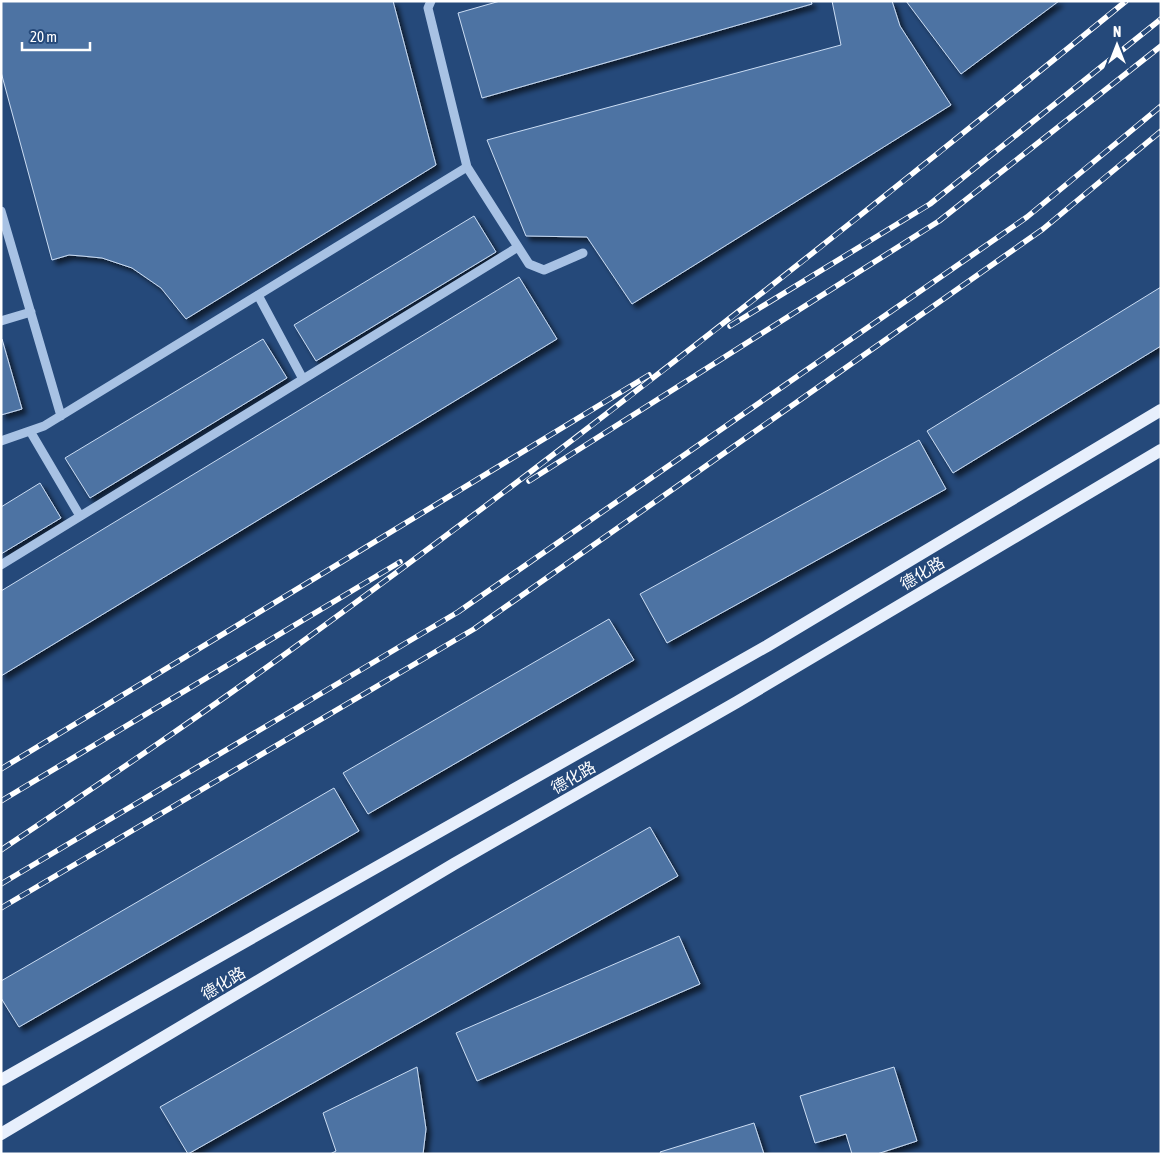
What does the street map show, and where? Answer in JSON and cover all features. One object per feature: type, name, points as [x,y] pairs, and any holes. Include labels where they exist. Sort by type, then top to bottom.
[{"type":"main road","name":"德化路","points":[[1,1080],[767,646],[1161,410]]},
{"type":"main road","name":"德化路","points":[[1,1134],[454,864],[737,702],[1161,450]]},
{"type":"street","points":[[431,1],[428,8],[467,167],[529,264],[544,270],[583,253]]},
{"type":"street","points":[[1,441],[44,426],[467,167]]},
{"type":"street","points":[[1,211],[60,416]]},
{"type":"street","points":[[1,565],[518,247]]},
{"type":"street","points":[[258,295],[303,379]]},
{"type":"street","points":[[1,320],[30,312]]},
{"type":"street","points":[[30,431],[80,516]]},
{"type":"building","points":[[1,1],[393,1],[436,165],[186,319],[161,288],[132,268],[102,258],[69,255],[52,260],[1,72]]},
{"type":"building","points":[[500,1],[811,1],[812,4],[482,98],[458,13]]},
{"type":"building","points":[[832,1],[892,1],[900,26],[951,105],[632,304],[587,237],[526,236],[487,140],[841,45]]},
{"type":"building","points":[[906,1],[1059,1],[961,74]]},
{"type":"building","points":[[474,216],[496,252],[316,361],[294,325]]},
{"type":"building","points":[[519,277],[557,339],[1,676],[1,591]]},
{"type":"building","points":[[1161,287],[1161,346],[953,473],[927,431]]},
{"type":"building","points":[[263,339],[287,378],[90,498],[65,458]]},
{"type":"building","points":[[1,340],[22,409],[1,415]]},
{"type":"building","points":[[919,440],[946,489],[667,643],[640,594]]},
{"type":"building","points":[[40,483],[61,518],[1,554],[1,507]]},
{"type":"building","points":[[609,619],[634,660],[368,814],[343,773]]},
{"type":"building","points":[[334,788],[359,831],[19,1027],[1,998],[1,981]]},
{"type":"building","points":[[650,827],[678,876],[188,1154],[160,1107]]},
{"type":"building","points":[[679,936],[700,984],[477,1081],[456,1033]]},
{"type":"building","points":[[417,1067],[426,1129],[423,1154],[330,1154],[336,1151],[323,1113]]},
{"type":"building","points":[[894,1067],[917,1141],[877,1154],[852,1154],[846,1134],[815,1143],[800,1096]]},
{"type":"building","points":[[754,1123],[764,1154],[661,1154],[660,1152]]},
{"type":"railway","points":[[1,850],[272,664],[518,482],[824,244],[1126,1]]},
{"type":"railway","points":[[730,326],[930,204],[1161,19]]},
{"type":"railway","points":[[529,481],[939,221],[1161,46]]},
{"type":"railway","points":[[1,884],[458,612],[1027,217],[1161,106]]},
{"type":"railway","points":[[1,908],[474,629],[1043,229],[1161,131]]},
{"type":"railway","points":[[1,769],[649,375]]},
{"type":"railway","points":[[1,801],[400,562]]}]
